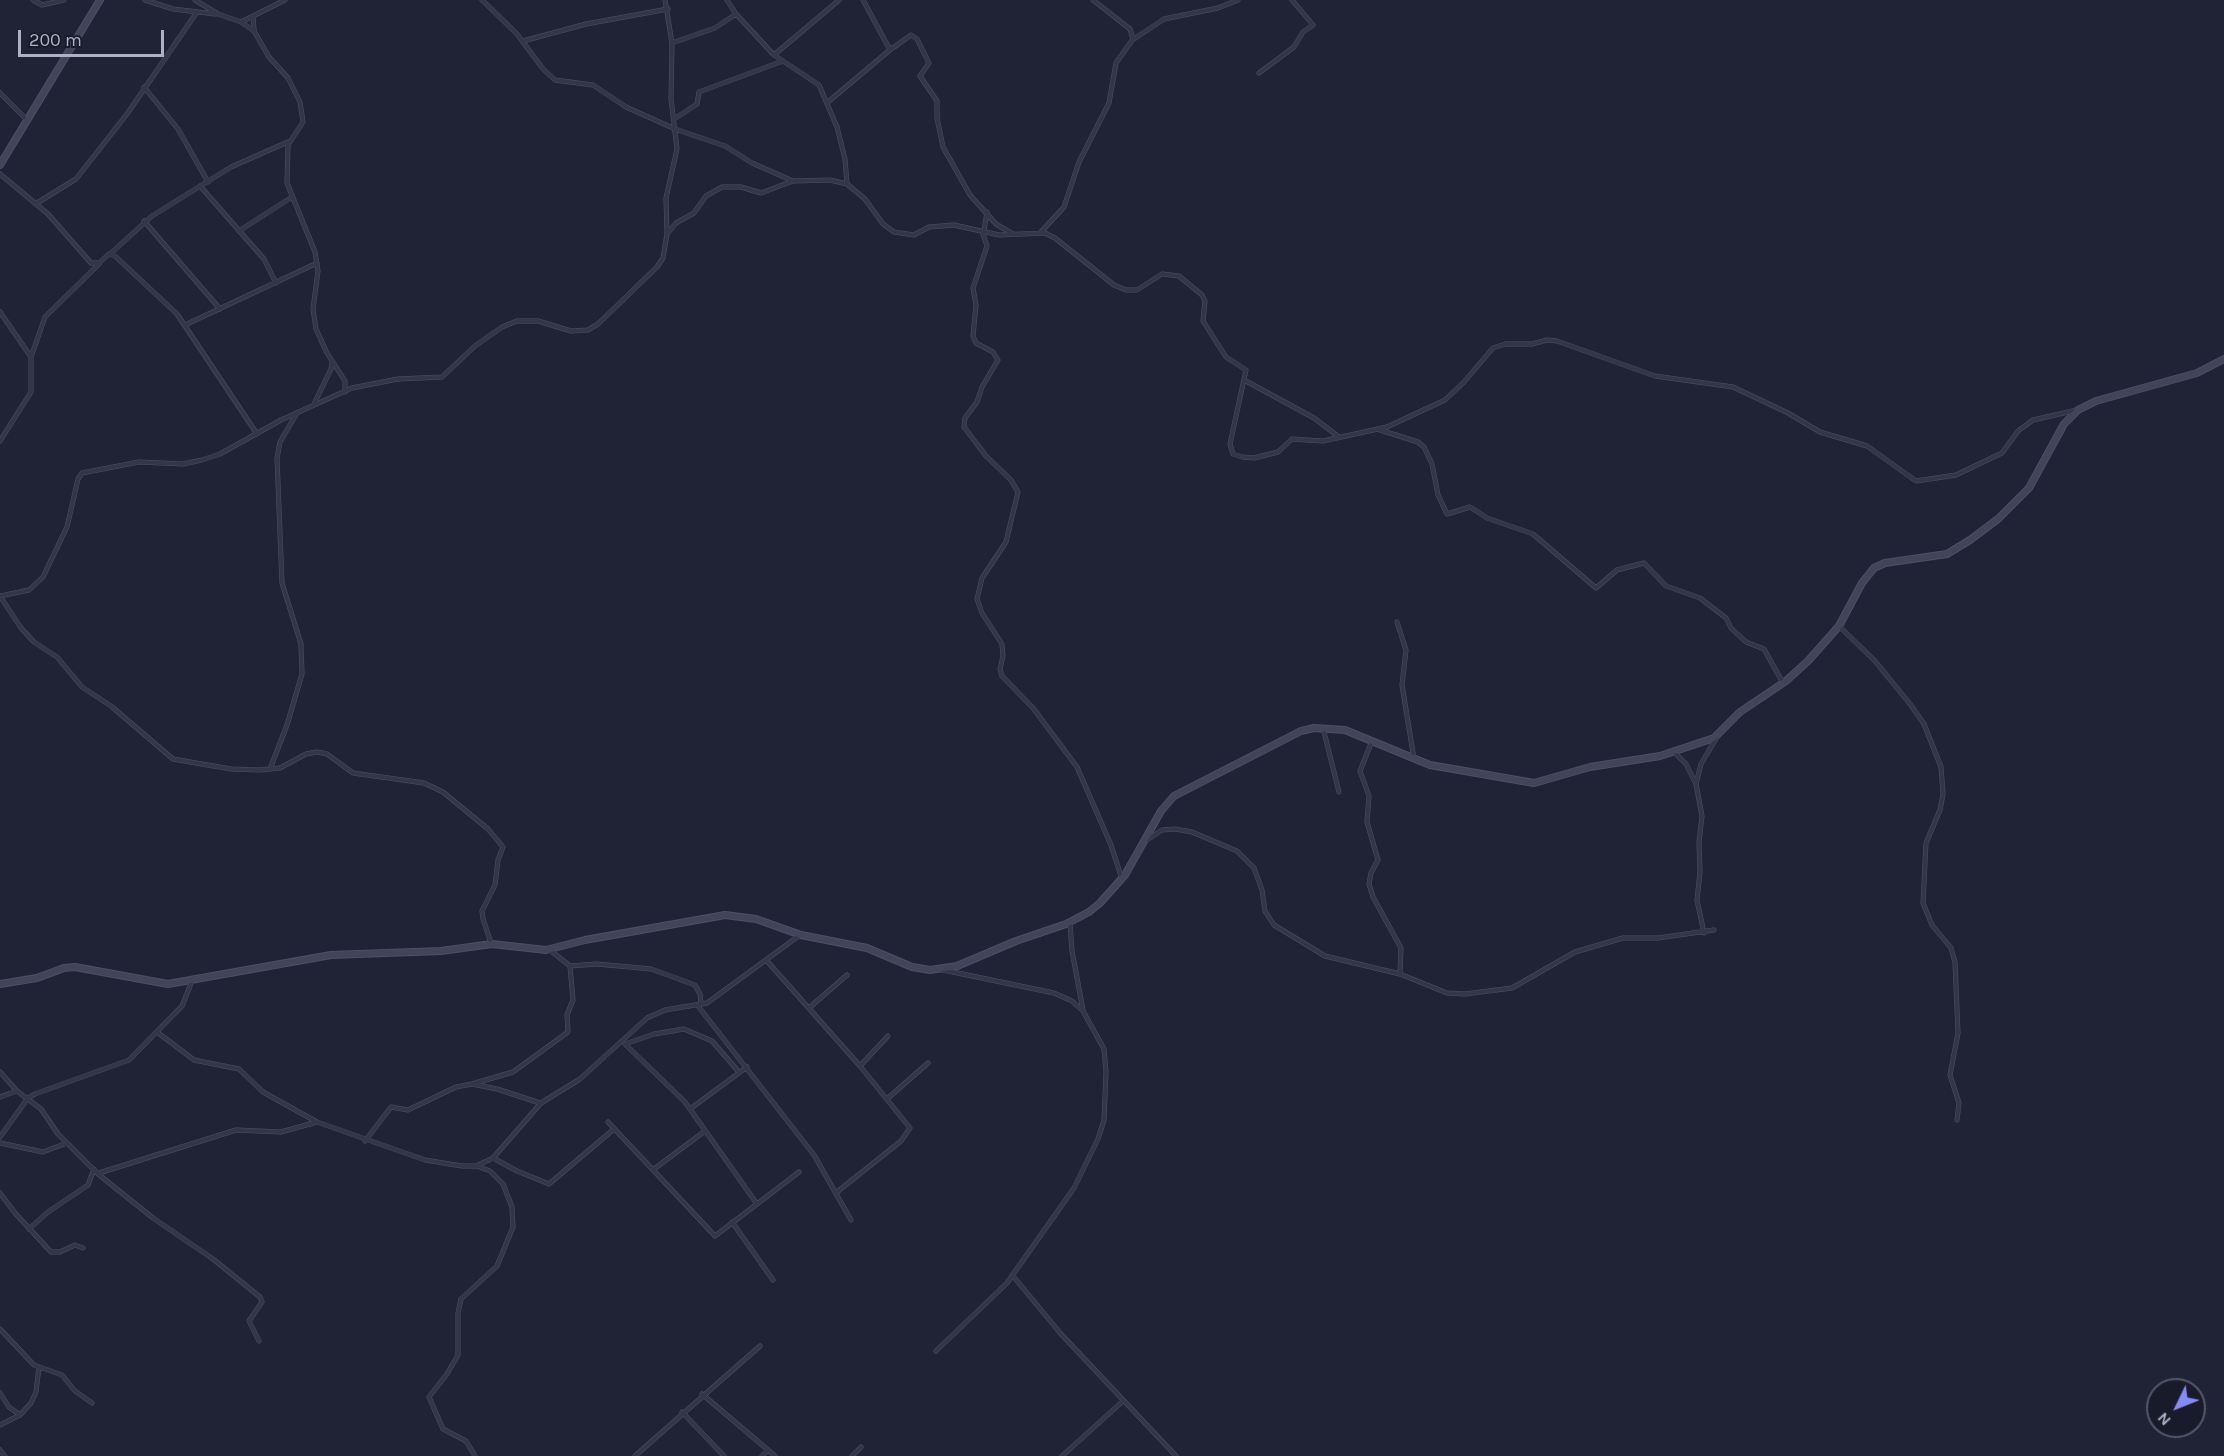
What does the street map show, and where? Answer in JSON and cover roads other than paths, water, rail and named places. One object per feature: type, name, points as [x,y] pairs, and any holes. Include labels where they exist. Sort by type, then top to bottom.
[{"type":"street","points":[[33,0],[42,5],[64,0]]},
{"type":"street","points":[[0,165],[100,0]]},
{"type":"street","points":[[145,0],[173,9],[218,14],[241,22],[254,31],[269,57],[288,78],[300,102],[303,122],[287,150],[287,172],[292,197],[312,242],[317,263],[314,319],[322,344],[346,384],[352,388]]},
{"type":"street","points":[[195,0],[218,14]]},
{"type":"street","points":[[241,22],[285,0]]},
{"type":"street","points":[[482,0],[523,41],[543,69],[555,80],[591,85],[615,102],[675,129],[725,146],[752,163],[793,181]]},
{"type":"street","points":[[0,596],[28,590],[43,577],[67,527],[78,478],[82,473],[139,462],[183,464],[202,460],[220,454],[297,413],[352,388],[398,379],[442,377],[475,346],[502,327],[517,321],[538,321],[571,331],[593,328],[657,267],[663,258],[667,234],[666,198],[677,148],[673,120],[672,43],[666,0]]},
{"type":"street","points":[[727,0],[736,14],[774,55],[812,78],[828,102],[845,159],[847,184]]},
{"type":"street","points":[[774,55],[839,0]]},
{"type":"street","points":[[862,0],[891,49]]},
{"type":"street","points":[[1093,0],[1130,29],[1133,39]]},
{"type":"street","points":[[1041,233],[1064,207],[1078,162],[1107,109],[1116,63],[1133,39],[1149,27],[1170,17],[1218,8],[1239,0]]},
{"type":"street","points":[[1259,73],[1294,47],[1303,32],[1313,25],[1292,0]]},
{"type":"street","points":[[523,41],[586,24],[668,9]]},
{"type":"street","points":[[37,203],[76,179],[196,12]]},
{"type":"street","points":[[672,43],[715,28],[736,14]]},
{"type":"street","points":[[253,16],[254,31]]},
{"type":"street","points":[[828,102],[891,49],[911,35],[917,39],[930,63],[920,76],[937,101],[937,118],[943,147],[967,191],[996,224],[1014,234]]},
{"type":"street","points":[[673,120],[697,104],[699,92],[783,61]]},
{"type":"street","points":[[144,87],[178,129],[208,182]]},
{"type":"street","points":[[0,93],[26,119]]},
{"type":"street","points":[[0,441],[31,392],[31,357],[49,312],[144,221],[231,166],[291,141]]},
{"type":"street","points":[[202,171],[216,177]]},
{"type":"street","points":[[0,174],[37,203],[88,261],[99,263]]},
{"type":"street","points":[[667,234],[676,223],[694,213],[706,196],[722,187],[741,187],[761,193],[793,181],[830,180],[847,184],[865,199],[884,224],[900,234],[914,235],[929,227],[946,225],[995,235],[1050,234],[1119,289],[1137,290],[1162,274],[1173,273],[1191,283],[1205,301],[1203,317],[1205,326],[1226,357],[1246,370],[1246,381],[1230,444],[1233,454],[1254,458],[1278,452],[1292,439],[1315,442],[1380,430],[1445,400],[1493,348],[1505,344],[1532,344],[1553,340],[1655,376],[1733,387],[1788,412],[1820,432],[1867,446],[1916,481],[1956,476],[2002,453],[2018,431],[2033,420],[2078,410],[2096,401],[2187,376],[2224,358]]},
{"type":"street","points":[[200,186],[264,260],[276,283]]},
{"type":"street","points":[[239,231],[292,197]]},
{"type":"street","points":[[987,212],[983,231],[987,246],[972,288],[976,305],[973,336],[981,348],[995,354],[997,364],[982,387],[977,402],[965,418],[964,427],[986,456],[1011,480],[1018,492],[1006,542],[982,578],[977,599],[982,613],[1002,644],[1003,656],[1000,669],[1002,676],[1033,708],[1077,767],[1111,845],[1122,879]]},
{"type":"street","points":[[144,221],[220,309]]},
{"type":"street","points":[[1050,234],[1051,223]]},
{"type":"street","points":[[110,254],[134,273],[185,325],[257,434]]},
{"type":"street","points":[[185,325],[317,263]]},
{"type":"street","points":[[0,312],[31,357]]},
{"type":"street","points":[[314,405],[331,369],[332,361]]},
{"type":"street","points":[[1246,381],[1314,418],[1340,438]]},
{"type":"street","points":[[345,392],[346,384]]},
{"type":"street","points":[[1696,784],[1701,764],[1718,736],[1740,712],[1783,683],[1808,661],[1839,626],[1862,583],[1874,568],[1885,562],[1947,554],[1998,519],[2029,488],[2064,424],[2078,410]]},
{"type":"street","points":[[270,769],[287,725],[302,674],[301,644],[282,583],[277,458],[280,442],[297,413]]},
{"type":"street","points":[[1380,430],[1418,442],[1424,447],[1432,464],[1438,495],[1447,514],[1470,507],[1487,518],[1527,531],[1596,588],[1617,570],[1644,563],[1666,586],[1700,598],[1726,618],[1731,628],[1741,638],[1764,649],[1783,683]]},
{"type":"street","points":[[7,605],[11,595]]},
{"type":"street","points":[[0,596],[21,628],[34,642],[57,657],[86,689],[111,706],[173,759],[231,769],[270,769],[280,768],[306,754],[323,752],[353,773],[424,783],[443,792],[488,829],[503,847],[498,860],[495,885],[482,911],[492,944]]},
{"type":"street","points":[[1397,622],[1406,650],[1402,685],[1414,759]]},
{"type":"street","points":[[1839,626],[1875,661],[1910,704],[1924,724],[1941,767],[1943,794],[1940,810],[1926,843],[1923,903],[1932,925],[1951,948],[1955,962],[1958,1033],[1950,1074],[1959,1103],[1957,1120]]},
{"type":"street","points":[[943,970],[1070,922],[1100,903],[1122,879],[1161,811],[1182,790],[1261,753],[1296,733],[1323,728],[1345,730],[1414,759],[1448,770],[1534,783],[1590,767],[1674,751],[1718,736]]},
{"type":"street","points":[[1323,728],[1339,792]]},
{"type":"street","points":[[1372,741],[1360,771],[1369,796],[1366,822],[1378,860],[1371,873],[1370,884],[1372,897],[1401,948],[1400,975]]},
{"type":"street","points":[[1674,751],[1686,764],[1696,784],[1702,816],[1697,900],[1704,933]]},
{"type":"street","points":[[1144,842],[1162,830],[1175,829],[1192,831],[1237,851],[1254,868],[1262,890],[1265,911],[1274,925],[1325,956],[1400,975],[1447,993],[1476,993],[1512,988],[1575,952],[1623,938],[1704,933],[1714,930]]},
{"type":"street","points":[[0,984],[37,978],[64,968],[75,967],[168,984],[331,955],[441,951],[492,944],[533,950],[549,949],[585,940],[725,915],[756,919],[801,935],[867,948],[912,967],[943,970],[1054,993],[1072,1001],[1083,1011],[1104,1048],[1106,1058],[1104,1120],[1098,1139],[1074,1188],[1013,1276],[936,1351]]},
{"type":"street","points":[[1070,922],[1072,951],[1083,1011]]},
{"type":"street","points":[[476,1166],[493,1158],[541,1103],[570,1087],[647,1018],[666,1010],[700,1005],[714,998],[801,935]]},
{"type":"street","points":[[549,949],[570,966],[597,964],[651,969],[694,985],[698,989],[700,1005],[814,1155],[852,1220]]},
{"type":"street","points":[[767,961],[860,1066],[910,1128],[908,1133],[869,1168],[837,1192]]},
{"type":"street","points":[[365,1141],[391,1107],[408,1110],[456,1086],[472,1084],[513,1072],[564,1036],[568,1032],[567,1015],[573,1000],[570,966]]},
{"type":"street","points":[[809,1008],[847,975]]},
{"type":"street","points":[[0,1137],[28,1098],[63,1082],[122,1064],[182,1006],[192,981]]},
{"type":"street","points":[[739,1072],[712,1041],[684,1029],[654,1034],[625,1044],[690,1109],[757,1204]]},
{"type":"street","points":[[157,1032],[194,1060],[243,1071],[263,1092],[317,1122],[365,1141],[443,1164],[476,1166],[490,1171],[503,1184],[512,1207],[513,1227],[497,1266],[461,1299],[458,1313],[458,1355],[429,1397],[443,1429],[466,1441],[475,1456]]},
{"type":"street","points":[[860,1066],[888,1036]]},
{"type":"street","points":[[887,1099],[928,1063]]},
{"type":"street","points":[[690,1109],[747,1067]]},
{"type":"street","points":[[0,1072],[16,1090],[41,1109],[68,1143],[98,1174],[153,1218],[213,1259],[260,1296],[262,1302],[249,1320],[259,1341]]},
{"type":"street","points":[[472,1084],[541,1103]]},
{"type":"street","points":[[0,1097],[16,1090]]},
{"type":"street","points":[[98,1174],[130,1161],[236,1130],[281,1132],[317,1122]]},
{"type":"street","points":[[608,1122],[713,1235],[718,1235],[799,1172]]},
{"type":"street","points":[[493,1158],[517,1172],[549,1184],[614,1128]]},
{"type":"street","points":[[654,1170],[705,1131]]},
{"type":"street","points":[[0,1143],[43,1152],[68,1143]]},
{"type":"street","points":[[29,1229],[48,1212],[88,1185],[94,1169]]},
{"type":"street","points":[[0,1192],[29,1229],[51,1252],[60,1252],[75,1245],[83,1248]]},
{"type":"street","points":[[732,1222],[772,1281]]},
{"type":"street","points":[[1013,1276],[1123,1401],[1176,1456]]},
{"type":"street","points":[[0,1329],[39,1367],[62,1375],[75,1391],[92,1403]]},
{"type":"street","points":[[635,1456],[702,1394],[760,1346]]},
{"type":"street","points":[[0,1425],[20,1415],[35,1398],[39,1367]]},
{"type":"street","points":[[0,1393],[20,1415]]},
{"type":"street","points":[[702,1394],[776,1456]]},
{"type":"street","points":[[1062,1456],[1123,1401]]},
{"type":"street","points":[[682,1412],[724,1456]]},
{"type":"street","points":[[852,1456],[861,1447]]},
{"type":"street","points":[[0,1450],[5,1456]]},
{"type":"street","points":[[762,1456],[768,1450]]},
{"type":"street","points":[[641,1451],[645,1456]]}]
